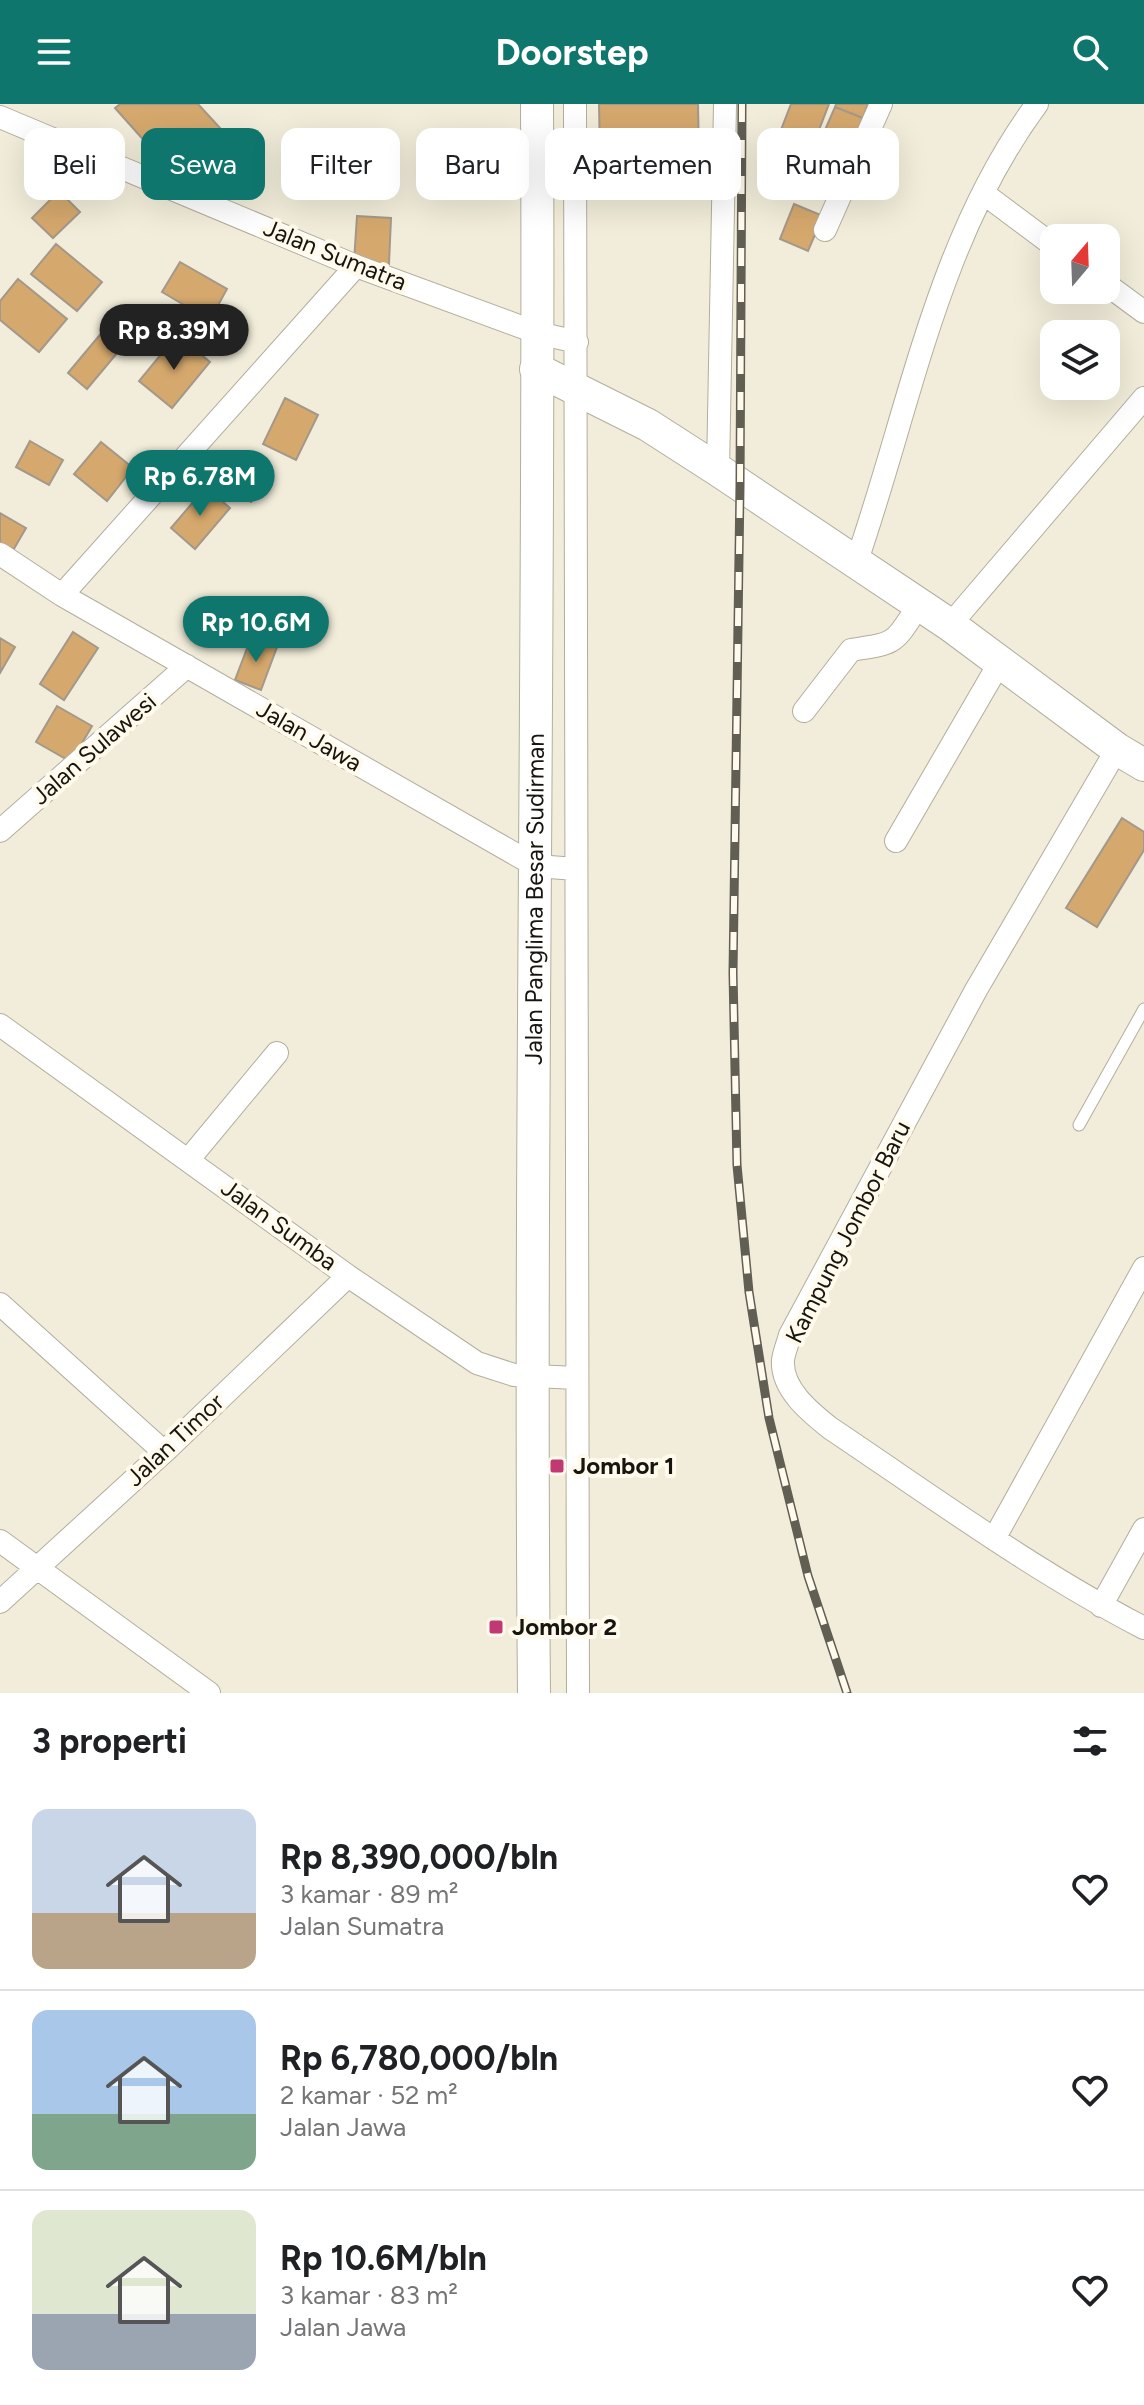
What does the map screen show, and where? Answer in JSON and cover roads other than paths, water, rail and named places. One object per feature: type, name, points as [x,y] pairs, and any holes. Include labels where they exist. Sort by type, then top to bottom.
[{"type":"main road","name":"Jalan Panglima Besar Sudirman","points":[[534,1693],[531,1376],[536,866],[537,104]]},
{"type":"main road","points":[[536,369],[648,425],[718,470],[950,625],[1130,757]]},
{"type":"street","points":[[575,104],[578,1693]]},
{"type":"street","points":[[718,470],[725,104]]},
{"type":"street","points":[[825,230],[881,104]]},
{"type":"street","points":[[856,563],[931,315],[983,193],[1037,104]]},
{"type":"street","name":"Jalan Sumatra","points":[[0,117],[356,266],[538,333],[577,342]]},
{"type":"street","points":[[983,193],[1040,236]]},
{"type":"street","points":[[62,595],[356,266]]},
{"type":"street","points":[[1120,294],[1144,312]]},
{"type":"street","points":[[950,625],[1144,398]]},
{"type":"street","name":"Jalan Jawa","points":[[0,554],[62,595],[536,866]]},
{"type":"street","points":[[804,711],[851,650],[882,647],[896,639],[919,605]]},
{"type":"street","points":[[896,841],[1000,662]]},
{"type":"street","name":"Jalan Sulawesi","points":[[0,831],[187,666]]},
{"type":"street","name":"Kampung Jombor Baru","points":[[1130,757],[976,990],[790,1335],[783,1363],[790,1386],[805,1408],[830,1428],[994,1539],[1101,1606],[1144,1628]]},
{"type":"street","points":[[536,866],[576,869]]},
{"type":"street","name":"Jalan Sumba","points":[[0,1025],[348,1276],[477,1363],[495,1371],[576,1378]]},
{"type":"street","points":[[189,1159],[277,1053]]},
{"type":"street","points":[[994,1539],[1144,1268]]},
{"type":"street","name":"Jalan Timor","points":[[0,1602],[164,1452],[348,1276]]},
{"type":"street","points":[[0,1304],[164,1452]]},
{"type":"street","points":[[1101,1606],[1144,1529]]},
{"type":"street","points":[[0,1541],[209,1693]]},
{"type":"lane","points":[[1079,1125],[1144,1009]]},
{"type":"railway","points":[[742,104],[733,973],[737,1165],[749,1292],[769,1418],[808,1576],[847,1693]]},
{"type":"place","name":"Jombor 1","points":[[557,1466]]},
{"type":"place","name":"Jombor 2","points":[[496,1627]]}]
